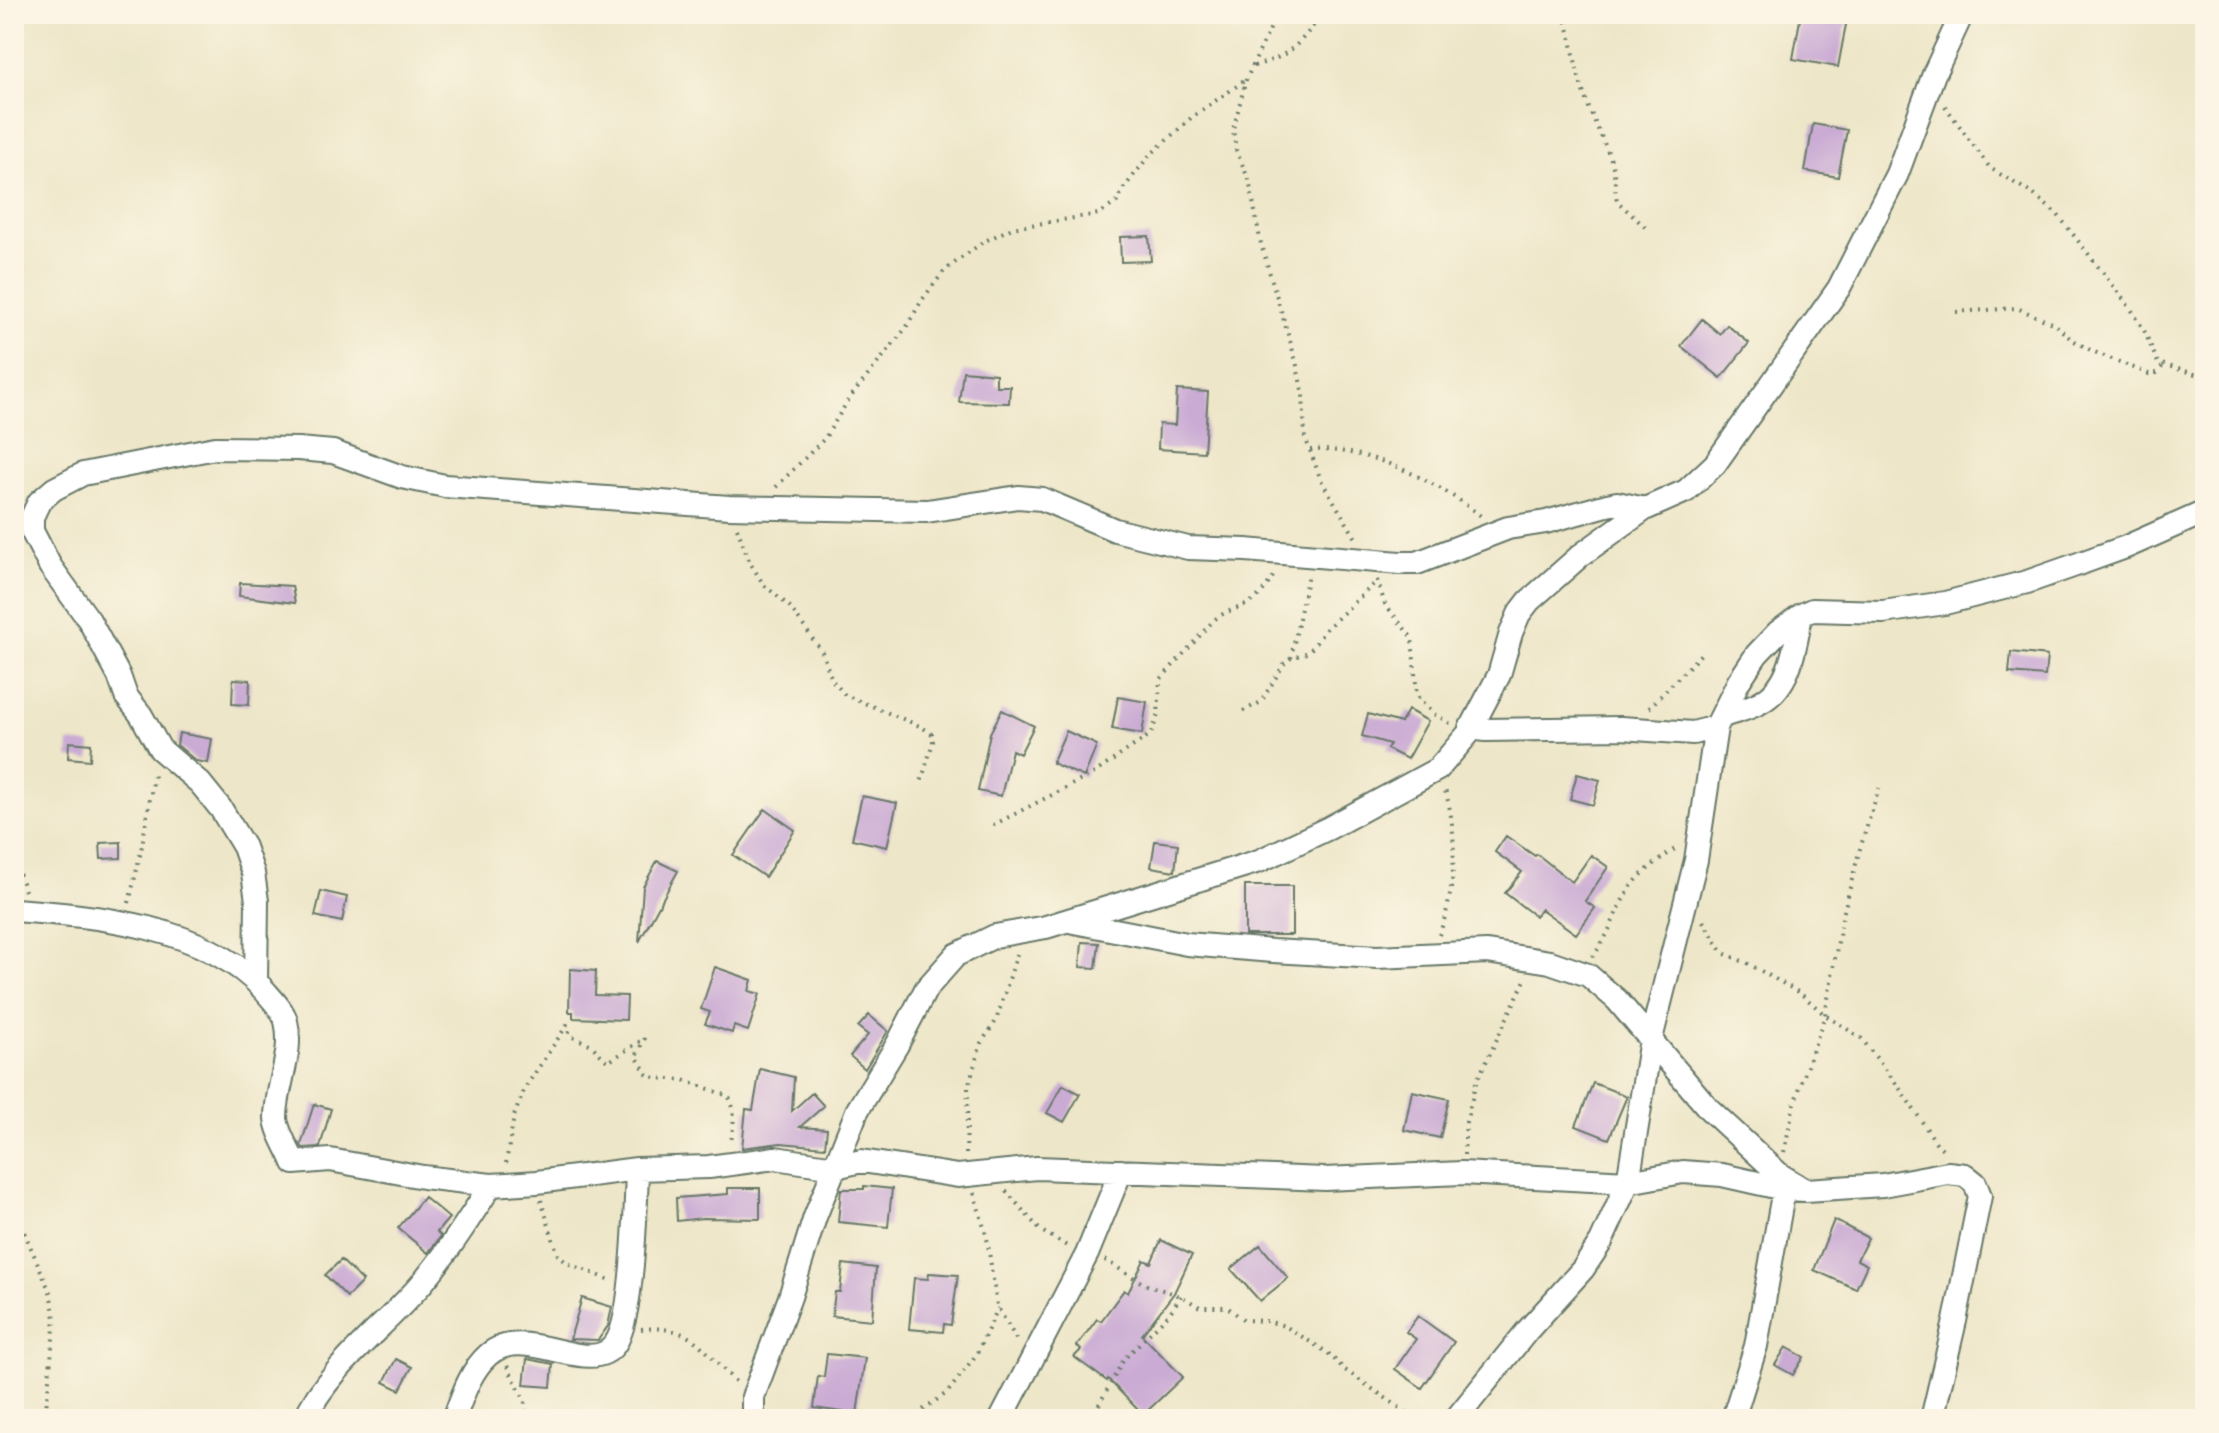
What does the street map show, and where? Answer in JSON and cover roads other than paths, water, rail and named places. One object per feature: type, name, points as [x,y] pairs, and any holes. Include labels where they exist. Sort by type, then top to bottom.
[{"type":"street","points":[[753,1408],[857,1111],[926,989],[956,955],[995,936],[1069,921],[1259,861],[1329,828],[1438,769],[1469,731],[1499,675],[1511,633],[1529,601],[1581,555],[1645,509],[1686,491],[1715,464],[1839,288],[1897,174],[1934,74],[1962,14]]},
{"type":"street","points":[[256,982],[257,901],[253,873],[244,847],[221,809],[200,783],[160,749],[126,696],[119,676],[89,620],[50,566],[32,531],[32,517],[39,502],[54,489],[83,474],[215,448],[298,449],[333,452],[402,477],[445,486],[729,507],[927,511],[998,498],[1042,499],[1115,530],[1188,548],[1310,556],[1374,571],[1400,563],[1417,563],[1508,528],[1546,522],[1617,503],[1645,509]]},
{"type":"street","points":[[1456,1419],[1527,1331],[1583,1269],[1601,1242],[1628,1182],[1651,1039],[1696,860],[1719,722],[1739,681],[1757,654],[1778,632],[1801,615],[1823,609],[1883,612],[1945,603],[2041,577],[2126,547],[2205,512]]},
{"type":"street","points":[[1469,731],[1621,728],[1693,733],[1761,703],[1781,686],[1793,656],[1801,615]]},
{"type":"street","points":[[24,911],[124,921],[212,952],[235,964],[256,982],[285,1017],[287,1058],[276,1121],[294,1163],[330,1160],[423,1177],[496,1185],[637,1169],[729,1165],[775,1158],[835,1167],[862,1161],[968,1175],[1037,1168],[1325,1179],[1462,1173],[1628,1182],[1683,1172],[1790,1184],[1883,1185],[1948,1173],[1965,1175],[1975,1183],[1980,1196],[1932,1419]]},
{"type":"street","points":[[1069,921],[1187,944],[1377,957],[1487,952],[1550,962],[1580,972],[1588,975],[1617,1000],[1709,1109],[1790,1184]]},
{"type":"street","points":[[454,1419],[470,1378],[488,1355],[506,1344],[527,1343],[567,1353],[603,1354],[614,1346],[621,1332],[634,1242],[637,1169]]},
{"type":"street","points":[[1001,1419],[1087,1254],[1121,1171]]},
{"type":"street","points":[[1733,1419],[1756,1346],[1790,1184]]},
{"type":"street","points":[[305,1419],[337,1372],[422,1283],[496,1185]]}]
